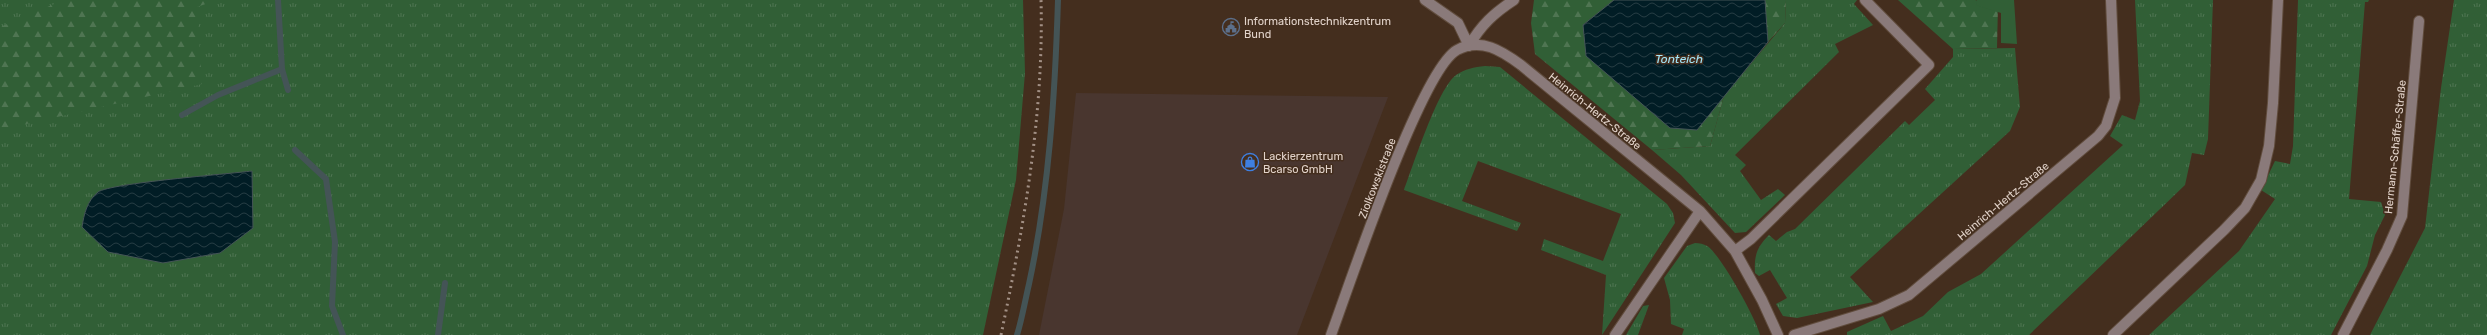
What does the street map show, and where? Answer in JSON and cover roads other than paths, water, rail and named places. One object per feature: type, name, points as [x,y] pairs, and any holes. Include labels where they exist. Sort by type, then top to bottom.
[{"type":"street","points":[[1425,0],[1458,23],[1468,46]]},
{"type":"street","points":[[1468,46],[1481,27],[1493,14],[1514,0]]},
{"type":"street","points":[[1734,251],[1751,239],[1929,65],[1865,0]]},
{"type":"street","name":"Heinrich-Hertz-Straße","points":[[1794,335],[1879,309],[1909,296],[2098,136],[2106,126],[2115,98],[2111,0]]},
{"type":"street","points":[[2113,335],[2224,230],[2245,208],[2262,180],[2269,146],[2274,103],[2278,0]]},
{"type":"street","name":"Hermann-Schäffer-Straße","points":[[2343,335],[2387,250],[2402,216],[2419,20]]},
{"type":"street","name":"Heinrich-Hertz-Straße","points":[[1468,46],[1491,46],[1502,51],[1700,211],[1734,251],[1762,300],[1778,335]]},
{"type":"street","name":"Ziolkowskistraße","points":[[1331,335],[1404,140],[1439,68],[1449,56],[1468,46]]},
{"type":"street","points":[[1615,335],[1700,211]]},
{"type":"water","name":"Tonteich","points":[[1614,0],[1765,0],[1768,42],[1697,130],[1670,128],[1586,56],[1583,25]]},
{"type":"water","points":[[252,171],[253,228],[220,253],[163,263],[108,252],[82,227],[85,213],[91,199],[98,192],[107,189],[146,182]]},
{"type":"waterway","points":[[278,0],[282,69],[288,90]]},
{"type":"waterway","points":[[1017,335],[1029,284],[1042,214],[1053,107],[1058,0]]},
{"type":"waterway","points":[[182,115],[218,95],[282,69]]},
{"type":"waterway","points":[[295,150],[326,179],[335,242],[332,306],[343,335]]},
{"type":"waterway","points":[[438,335],[445,283]]},
{"type":"railway","points":[[1001,335],[1025,210],[1031,169],[1039,85],[1041,0]]},
{"type":"place","name":"Informationstechnikzentrum Bund","points":[[1231,27]]},
{"type":"place","name":"Lackierzentrum Bcarso GmbH","points":[[1250,162]]}]
